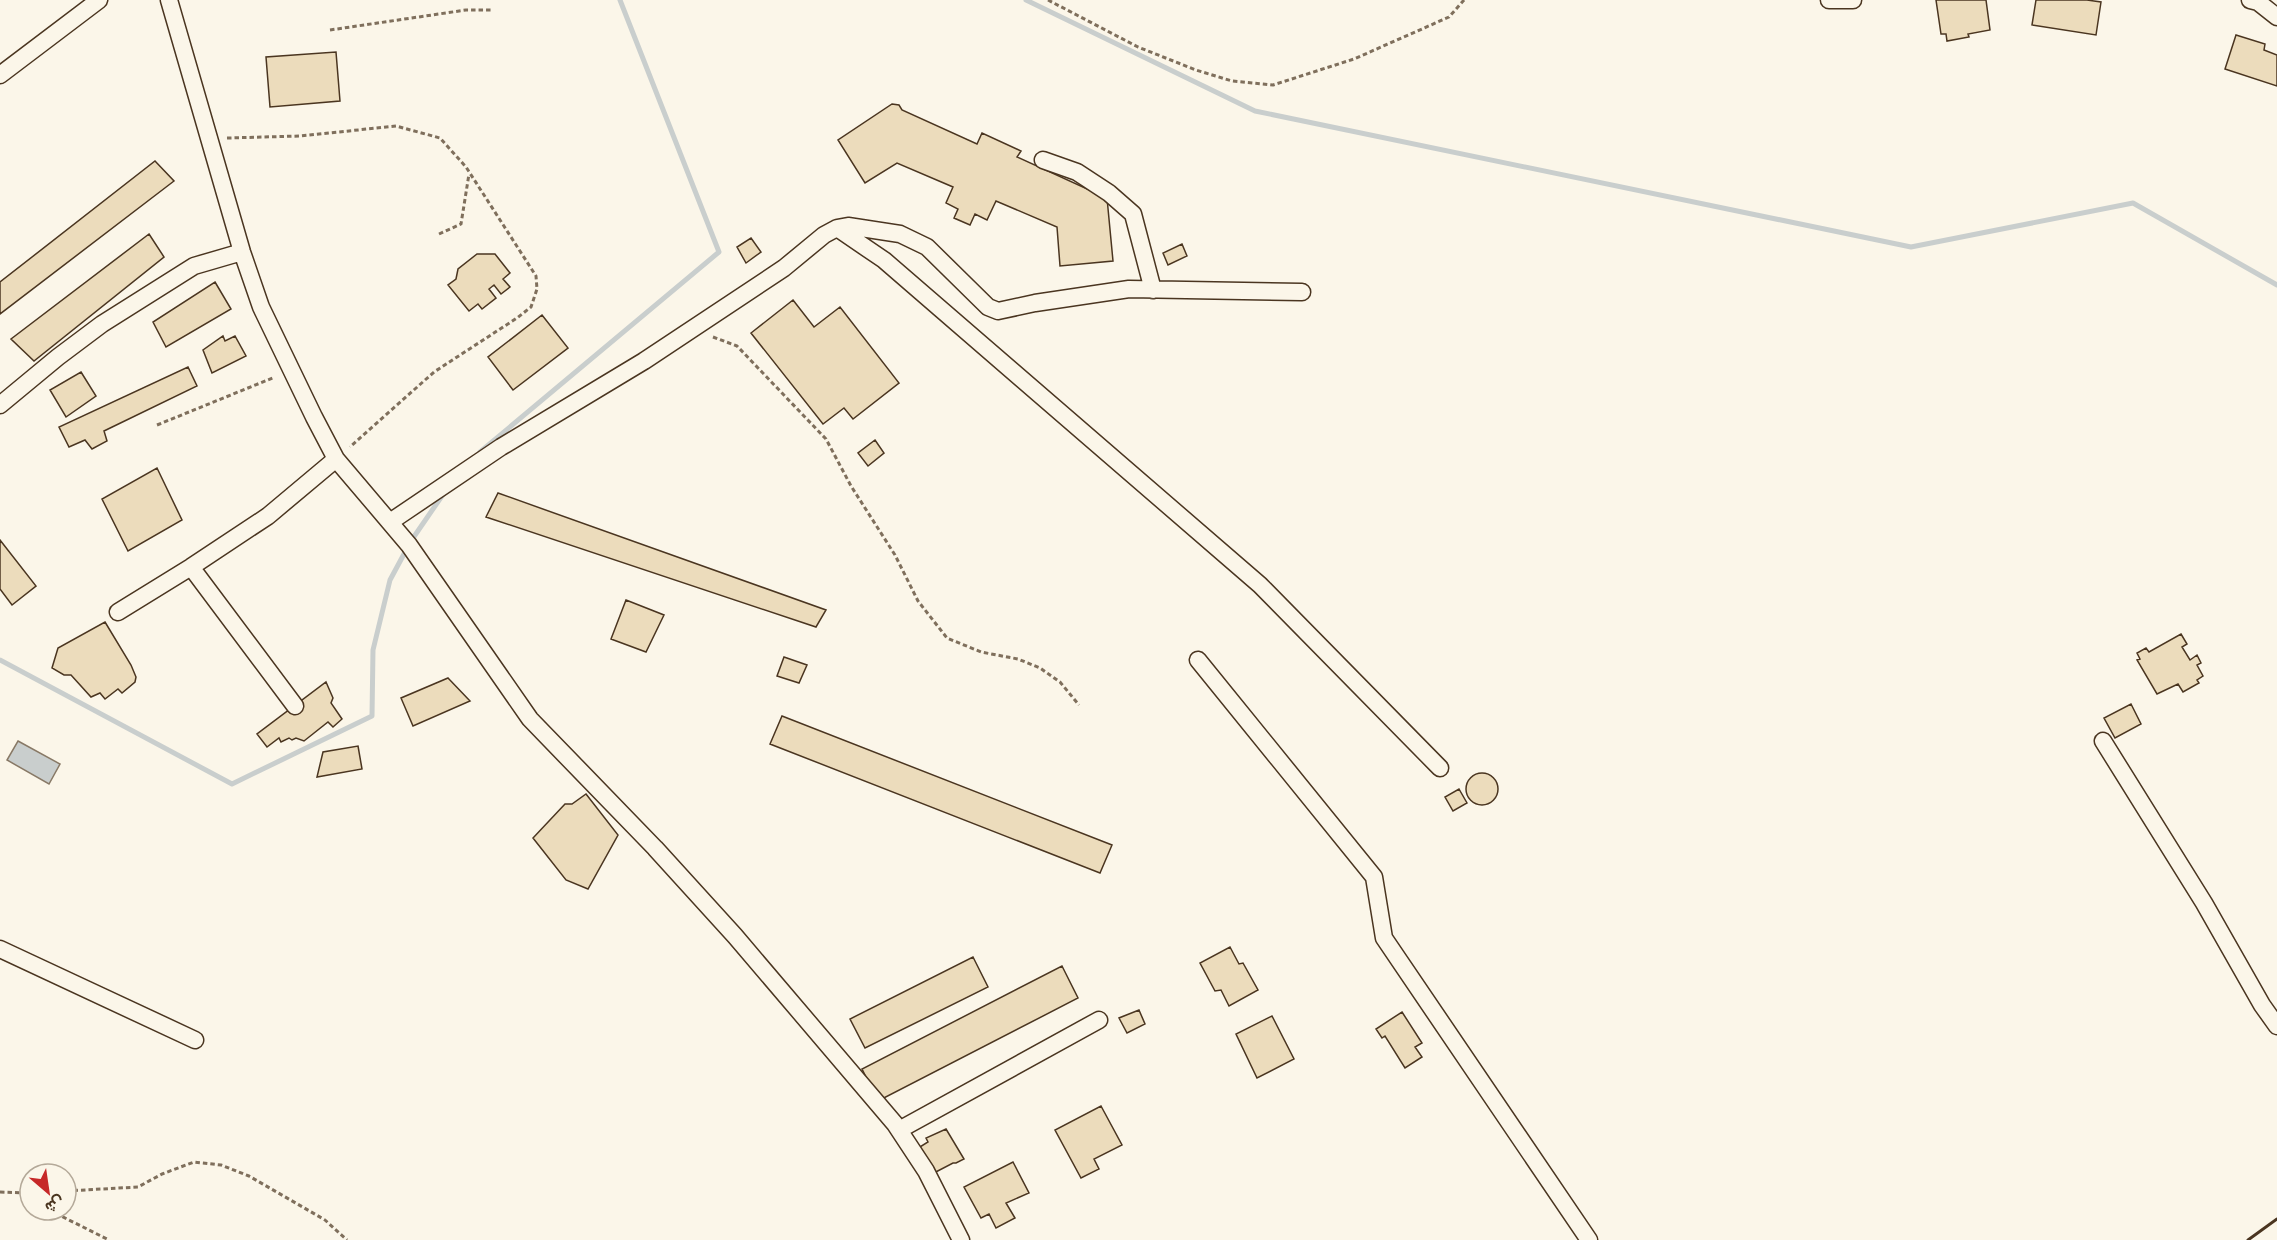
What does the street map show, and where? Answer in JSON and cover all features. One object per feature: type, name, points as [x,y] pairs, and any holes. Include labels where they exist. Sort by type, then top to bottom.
[{"type":"street","points":[[0,75],[99,0]]},
{"type":"street","points":[[169,0],[242,252],[261,307],[290,371],[336,459],[394,527],[423,566],[530,720],[655,848],[735,936],[899,1130],[926,1172],[961,1240]]},
{"type":"street","points":[[1828,0],[1853,0]]},
{"type":"street","points":[[2255,1],[2277,16]]},
{"type":"street","points":[[1043,160],[1077,172],[1109,193],[1133,214],[1153,290]]},
{"type":"street","points":[[394,527],[501,447],[644,361],[784,268],[824,235],[837,228],[848,226],[879,230],[900,234],[914,240],[927,247],[988,307],[999,311],[1035,303],[1129,290],[1302,292]]},
{"type":"street","points":[[837,228],[884,260],[1260,585],[1440,768]]},
{"type":"street","points":[[0,405],[102,324],[194,266],[242,252]]},
{"type":"street","points":[[118,612],[268,516],[336,459]]},
{"type":"street","points":[[191,567],[296,706]]},
{"type":"street","points":[[1198,660],[1374,877],[1384,938],[1589,1240]]},
{"type":"street","points":[[2103,741],[2204,903],[2262,1005],[2277,1026]]},
{"type":"street","points":[[0,949],[195,1040]]},
{"type":"street","points":[[899,1130],[1099,1020]]},
{"type":"path","points":[[1048,0],[1138,47],[1196,70],[1232,81],[1274,85],[1354,58],[1449,18],[1464,0]]},
{"type":"path","points":[[330,30],[466,10],[493,10]]},
{"type":"path","points":[[210,139],[300,136],[396,126],[440,138],[469,172],[536,276],[537,289],[531,306],[518,318],[434,372],[336,459]]},
{"type":"path","points":[[439,234],[461,224],[469,172]]},
{"type":"path","points":[[692,329],[737,346],[826,439],[851,486],[895,555],[918,601],[947,639],[981,652],[1018,659],[1040,668],[1060,682],[1079,705]]},
{"type":"path","points":[[157,425],[290,371]]},
{"type":"path","points":[[78,1190],[138,1187],[162,1173],[194,1162],[221,1165],[249,1176],[325,1220],[347,1240]]},
{"type":"path","points":[[0,1192],[18,1193]]},
{"type":"path","points":[[73,1222],[109,1240]]},
{"type":"shaded area","points":[[18,741],[60,764],[49,784],[7,760]]},
{"type":"building","points":[[1936,0],[1986,0],[1990,30],[1947,41],[1946,34],[1941,34]]},
{"type":"building","points":[[2036,0],[2101,2],[2096,35],[2032,25]]},
{"type":"building","points":[[2236,35],[2265,44],[2264,50],[2277,55],[2277,86],[2225,69]]},
{"type":"building","points":[[336,52],[340,101],[270,107],[266,57]]},
{"type":"building","points":[[892,104],[899,105],[902,110],[977,144],[982,133],[1021,151],[1017,157],[1107,198],[1113,261],[1060,266],[1057,227],[996,201],[987,220],[975,214],[970,225],[954,218],[958,209],[946,203],[953,187],[897,163],[865,183],[838,140]]},
{"type":"building","points":[[155,161],[174,181],[0,314],[0,282]]},
{"type":"building","points":[[149,234],[164,257],[34,361],[11,339]]},
{"type":"building","points":[[751,238],[761,252],[746,263],[737,247]]},
{"type":"building","points":[[1182,244],[1187,256],[1168,265],[1163,253]]},
{"type":"building","points":[[477,254],[495,254],[510,273],[503,279],[510,287],[501,294],[494,285],[489,289],[496,298],[482,309],[478,304],[469,311],[448,285],[456,279],[458,269]]},
{"type":"building","points":[[215,282],[231,309],[166,347],[153,322]]},
{"type":"building","points":[[793,300],[814,327],[840,307],[899,383],[853,419],[844,408],[823,424],[751,333]]},
{"type":"building","points":[[542,315],[568,348],[513,390],[488,357]]},
{"type":"building","points":[[223,336],[225,341],[235,336],[246,356],[212,373],[203,350]]},
{"type":"building","points":[[188,367],[197,386],[104,431],[107,441],[92,449],[85,440],[69,447],[59,427]]},
{"type":"building","points":[[81,372],[96,396],[66,417],[50,390]]},
{"type":"building","points":[[875,440],[884,453],[868,466],[858,453]]},
{"type":"building","points":[[157,468],[182,520],[128,551],[102,499]]},
{"type":"building","points":[[498,493],[826,610],[816,627],[486,517]]},
{"type":"building","points":[[0,540],[36,586],[12,605],[0,589]]},
{"type":"building","points":[[626,600],[664,615],[646,652],[611,639]]},
{"type":"building","points":[[105,622],[136,677],[135,682],[122,693],[118,689],[105,699],[100,693],[91,697],[71,675],[64,675],[52,668],[58,648]]},
{"type":"building","points":[[2181,634],[2187,644],[2182,647],[2190,660],[2197,655],[2201,663],[2197,665],[2203,676],[2197,680],[2199,683],[2183,692],[2178,684],[2157,694],[2137,660],[2140,659],[2137,653],[2146,648],[2149,652]]},
{"type":"building","points":[[784,657],[807,665],[799,683],[777,676]]},
{"type":"building","points":[[448,678],[470,701],[413,726],[401,698]]},
{"type":"building","points":[[326,682],[333,698],[331,703],[342,719],[333,727],[328,722],[304,741],[289,738],[281,742],[279,738],[267,747],[257,734]]},
{"type":"building","points":[[2131,704],[2141,724],[2115,738],[2104,718]]},
{"type":"building","points":[[782,716],[1112,845],[1100,873],[770,744]]},
{"type":"building","points":[[358,746],[362,769],[317,777],[323,752]]},
{"type":"building","points":[[1482,773],[1493,778],[1498,789],[1493,800],[1482,805],[1471,800],[1466,789],[1471,778]]},
{"type":"building","points":[[1459,789],[1467,803],[1453,811],[1445,797]]},
{"type":"building","points":[[586,794],[618,835],[588,889],[566,880],[533,838],[565,804],[572,804]]},
{"type":"building","points":[[1230,947],[1239,964],[1243,963],[1258,990],[1229,1006],[1221,990],[1215,991],[1200,963]]},
{"type":"building","points":[[973,957],[988,987],[865,1048],[850,1019]]},
{"type":"building","points":[[1062,966],[1078,998],[878,1101],[862,1069]]},
{"type":"building","points":[[1139,1010],[1145,1024],[1127,1033],[1119,1018]]},
{"type":"building","points":[[1402,1012],[1422,1043],[1415,1047],[1422,1057],[1405,1068],[1385,1036],[1382,1038],[1376,1029]]},
{"type":"building","points":[[1272,1016],[1294,1059],[1257,1078],[1236,1034]]},
{"type":"building","points":[[1101,1106],[1122,1145],[1094,1159],[1099,1169],[1081,1178],[1055,1130]]},
{"type":"building","points":[[946,1129],[964,1159],[932,1174],[915,1150],[928,1142],[926,1138]]},
{"type":"building","points":[[1013,1162],[1029,1193],[1006,1203],[1015,1218],[996,1228],[989,1214],[981,1218],[964,1187]]},
{"type":"waterway","points":[[480,452],[719,252],[620,0]]},
{"type":"waterway","points":[[1026,0],[1255,111],[1911,247],[2133,203],[2277,285]]},
{"type":"waterway","points":[[0,660],[232,784],[372,716],[373,650],[390,580],[411,541],[444,493]]},
{"type":"wall","points":[[2248,1240],[2277,1219]]}]
